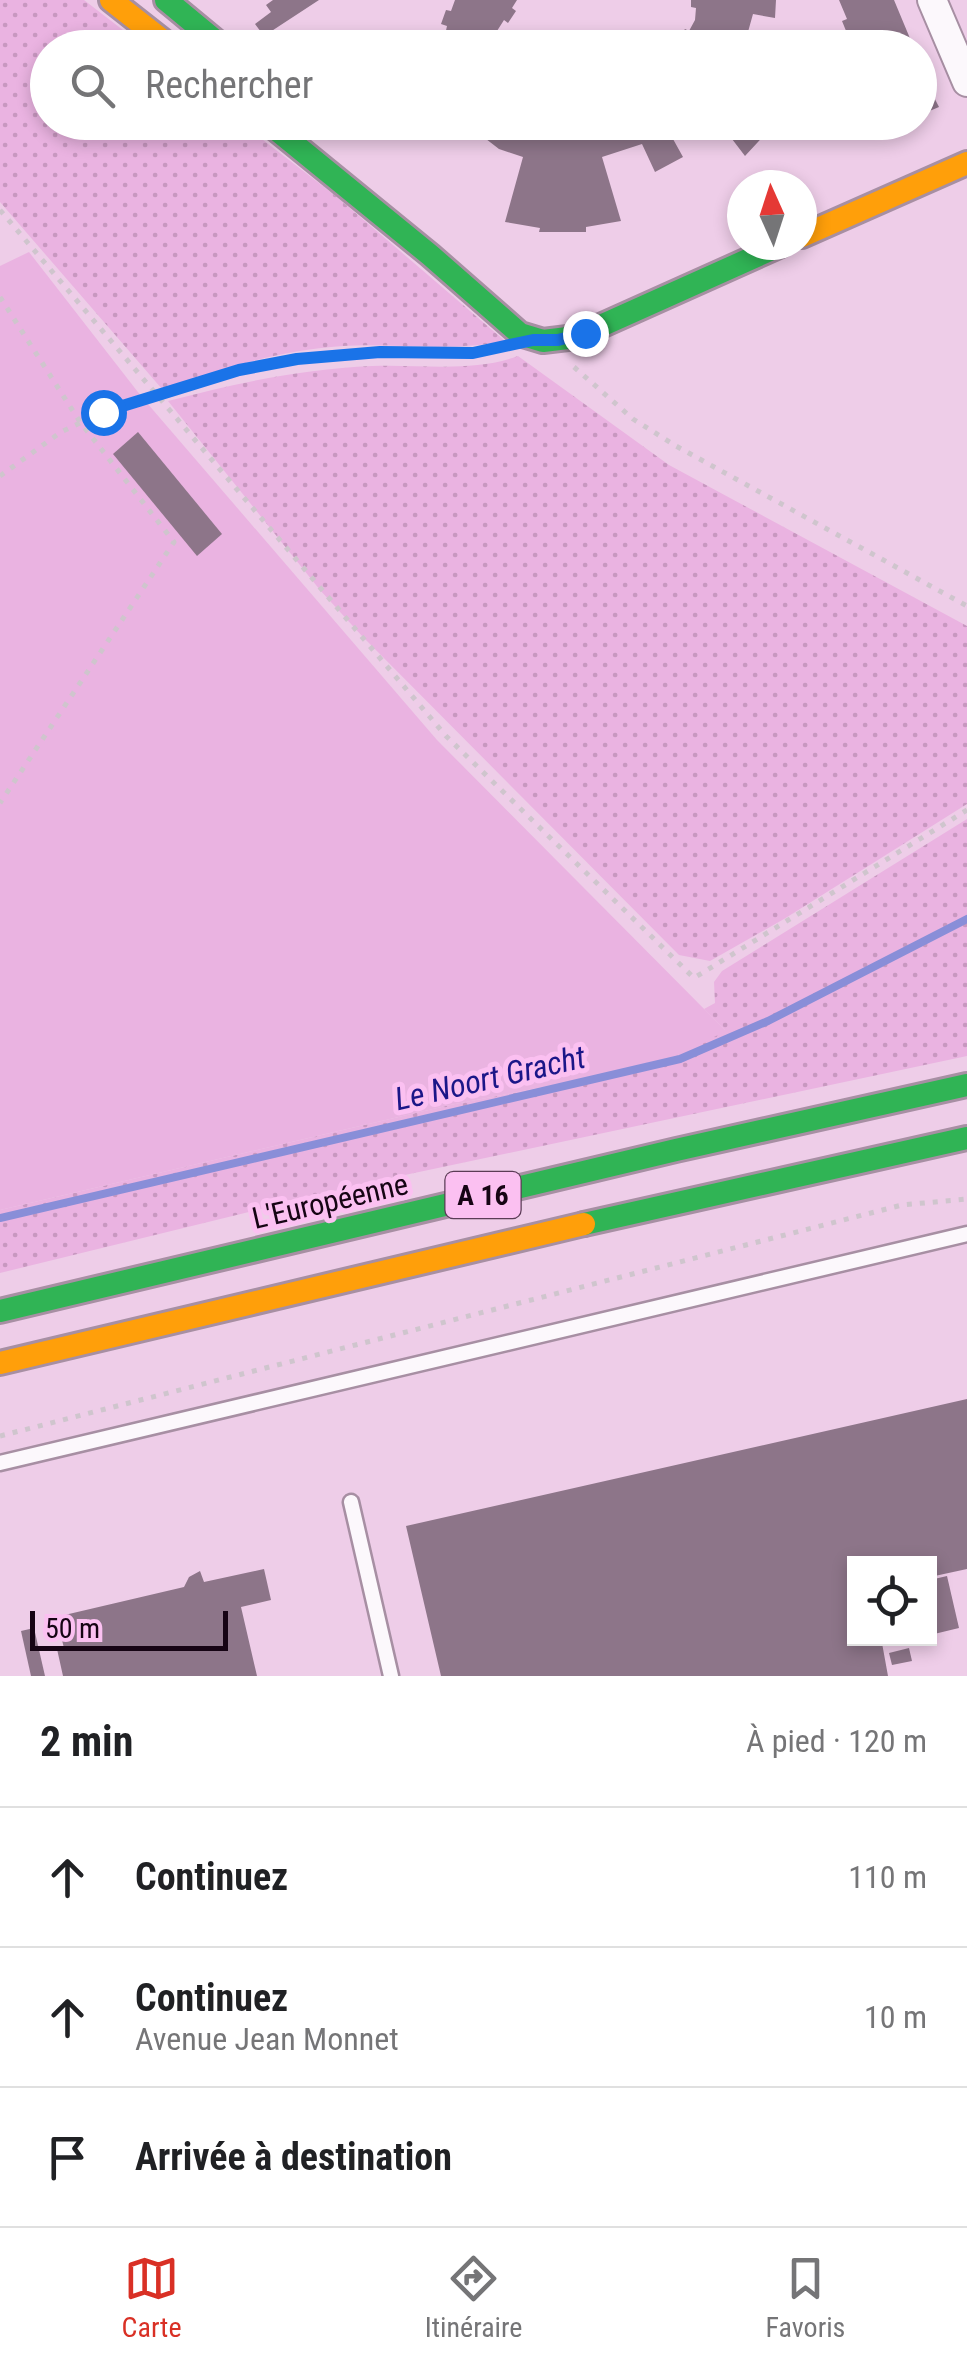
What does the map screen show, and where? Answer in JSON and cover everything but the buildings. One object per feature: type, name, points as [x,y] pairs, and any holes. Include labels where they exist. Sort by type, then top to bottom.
[{"type":"main road","points":[[111,0],[149,30]]},
{"type":"main road","points":[[166,0],[202,30]]},
{"type":"main road","points":[[289,140],[430,255],[514,330],[541,340],[585,333],[748,260]]},
{"type":"main road","points":[[320,140],[430,255]]},
{"type":"main road","points":[[817,229],[967,163]]},
{"type":"main road","name":"L'Européenne","points":[[0,1311],[967,1085]]},
{"type":"main road","name":"A 16","points":[[0,1363],[780,1178],[967,1138]]},
{"type":"street","points":[[932,0],[967,82]]},
{"type":"lane","points":[[0,1463],[967,1234]]},
{"type":"lane","points":[[351,1502],[391,1676]]},
{"type":"path","points":[[0,210],[446,736],[694,978],[967,810]]},
{"type":"path","points":[[0,297],[80,422],[174,542],[0,804]]},
{"type":"path","points":[[0,476],[80,422],[239,370],[297,359],[380,352],[473,353],[541,340],[632,419],[706,464],[967,606]]},
{"type":"path","points":[[0,1436],[902,1205],[967,1199]]},
{"type":"shaded area","points":[[0,0],[84,0],[123,30],[30,30],[30,140],[263,140],[337,197],[505,341],[465,346],[318,348],[251,362],[162,389],[0,202]]},
{"type":"shaded area","points":[[29,252],[141,396],[437,740],[726,1031],[658,1065],[450,1105],[0,1210],[0,266]]},
{"type":"shaded area","points":[[518,356],[669,465],[967,626],[967,804],[710,961],[679,955],[362,636],[320,590],[168,401],[320,370],[465,366]]},
{"type":"shaded area","points":[[967,819],[967,1056],[367,1183],[0,1273],[0,1210],[450,1105],[658,1065],[725,1030],[704,1009],[715,1003],[714,982],[722,971]]},
{"type":"waterway","name":"Le Noort Gracht","points":[[0,1218],[680,1059],[768,1021],[967,919]]},
{"type":"traffic: fast","points":[[166,0],[202,30]]},
{"type":"traffic: fast","points":[[289,140],[520,334],[543,341],[576,337],[748,260]]},
{"type":"traffic: fast","points":[[0,1311],[967,1085]]},
{"type":"traffic: fast","points":[[584,1224],[967,1138]]},
{"type":"traffic: slow","points":[[111,0],[149,30]]},
{"type":"traffic: slow","points":[[817,229],[967,163]]},
{"type":"traffic: slow","points":[[0,1363],[584,1224]]},
{"type":"route","points":[[103,412],[239,370],[297,359],[380,352],[485,352],[585,333]]}]
